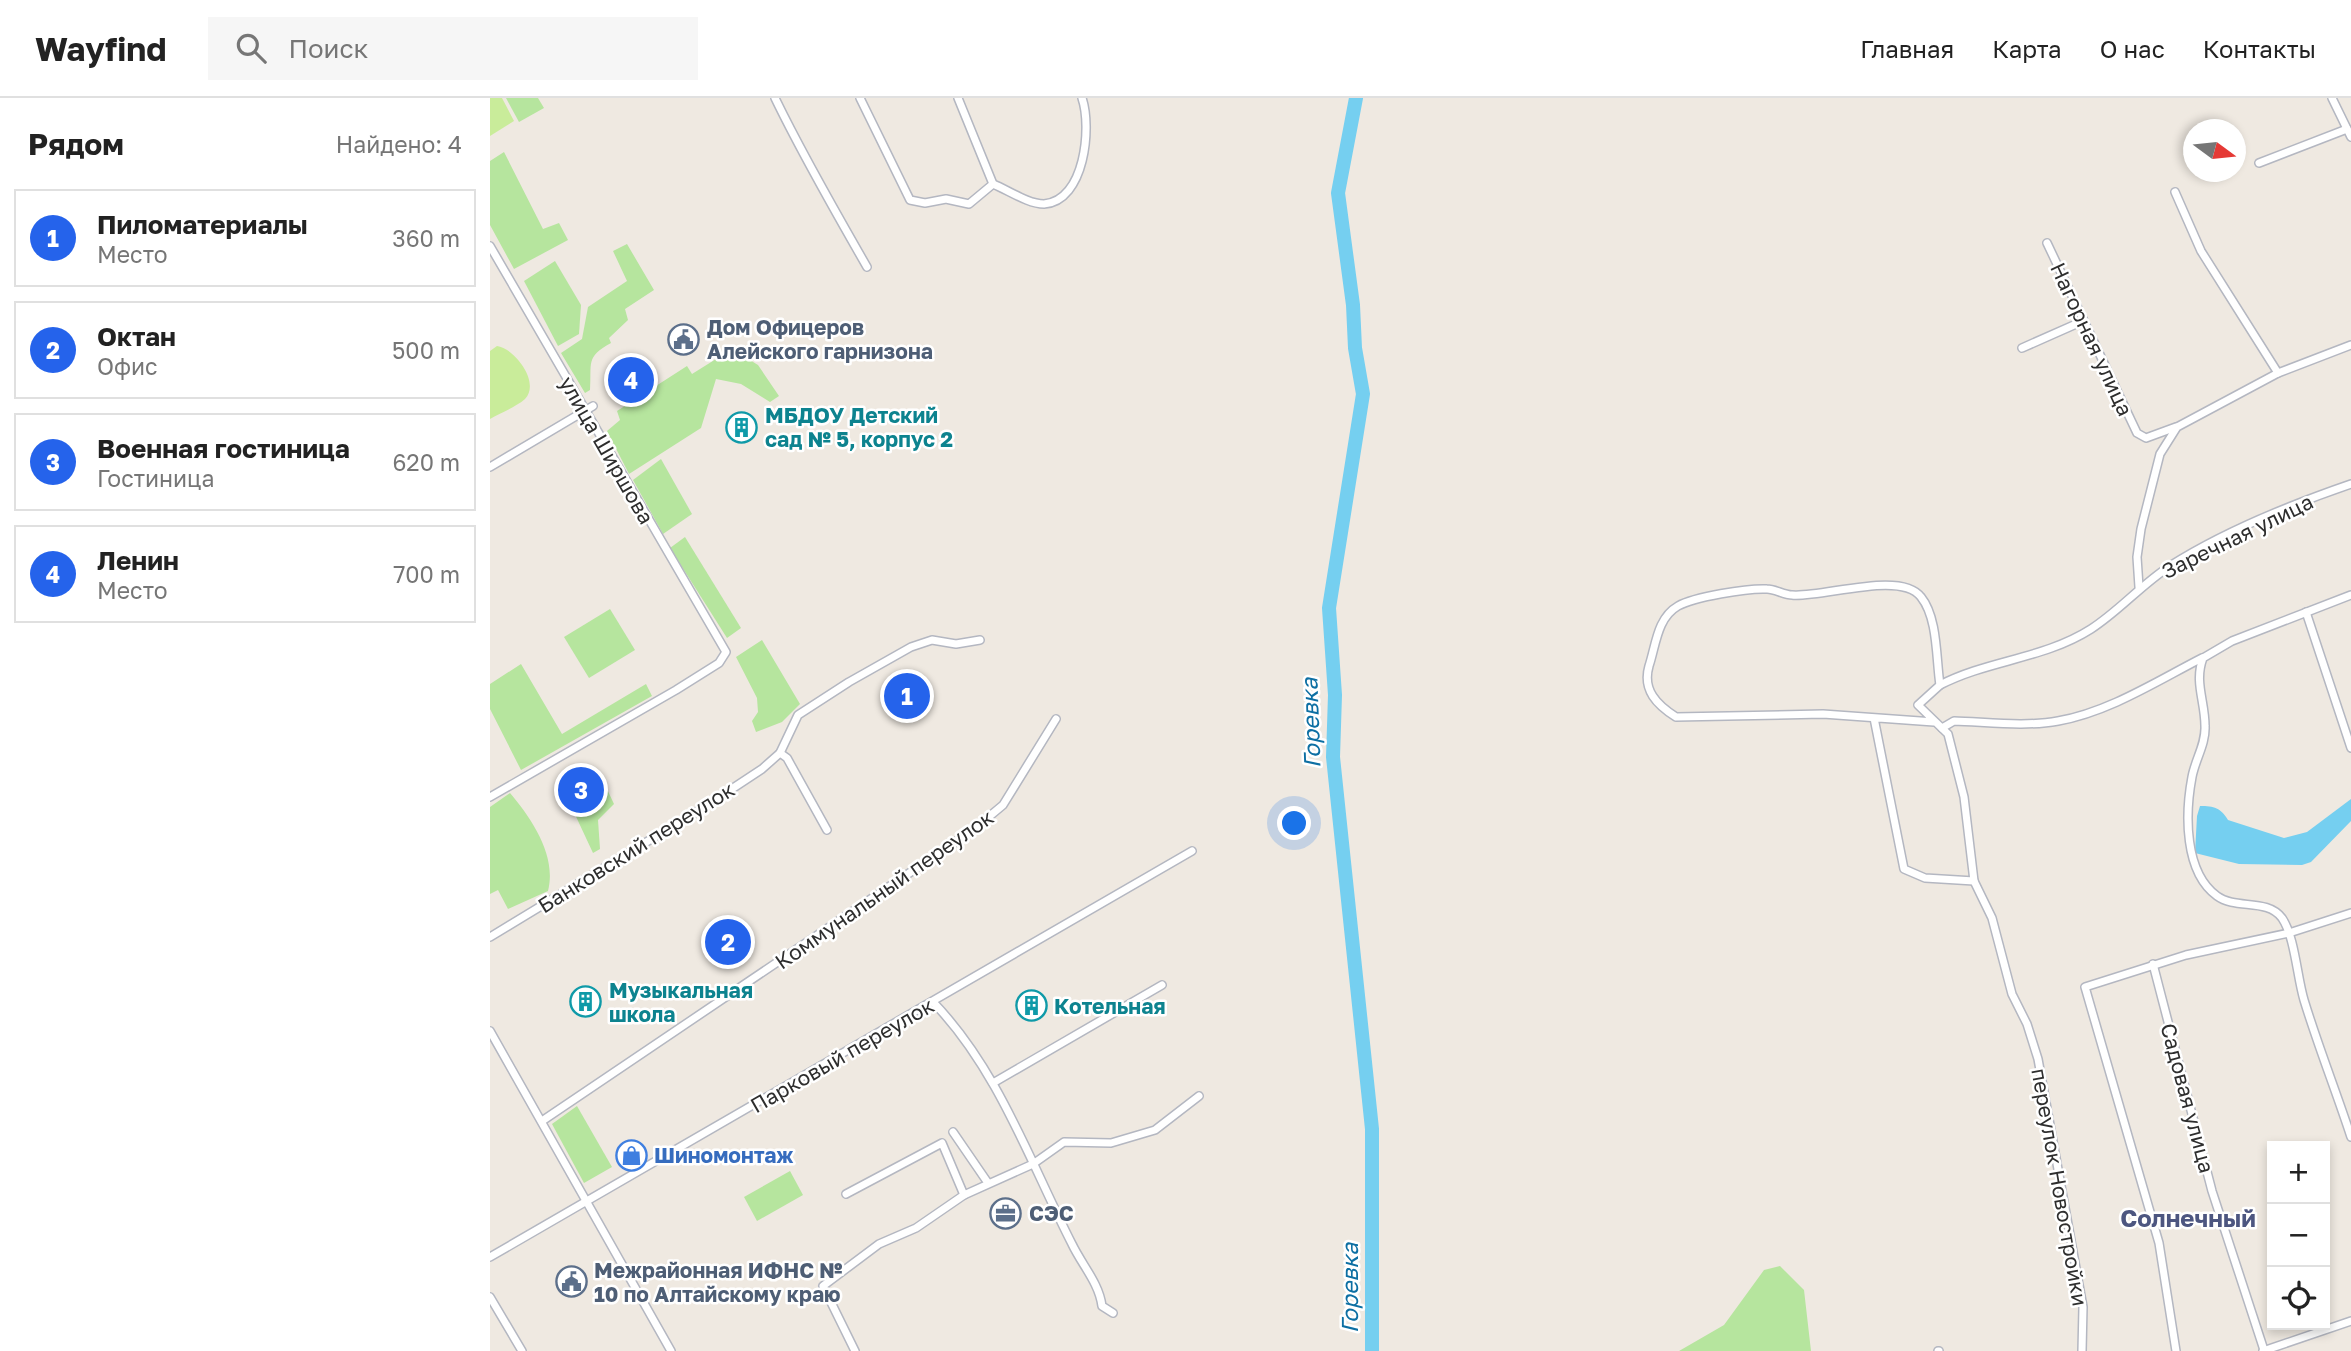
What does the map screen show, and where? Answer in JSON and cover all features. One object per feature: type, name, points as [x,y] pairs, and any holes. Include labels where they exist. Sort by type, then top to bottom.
[{"type":"street","points":[[775,98],[815,180],[867,267]]},
{"type":"street","points":[[860,98],[910,200],[925,203],[946,199],[969,204],[993,184]]},
{"type":"street","points":[[958,98],[993,184],[1036,204],[1053,202],[1067,190],[1078,175],[1085,147],[1087,111],[1082,98]]},
{"type":"street","points":[[2332,98],[2351,138]]},
{"type":"street","points":[[2259,163],[2347,129]]},
{"type":"street","points":[[2175,192],[2201,251],[2278,373]]},
{"type":"street","name":"Нагорная улица","points":[[2047,243],[2137,433],[2146,438],[2177,427],[2278,373],[2351,345]]},
{"type":"street","name":"улица Ширшова","points":[[490,246],[726,652],[719,663],[676,690],[490,797]]},
{"type":"street","points":[[2022,348],[2082,321]]},
{"type":"street","points":[[490,467],[593,407]]},
{"type":"street","points":[[2140,587],[2137,557],[2141,529],[2160,454],[2177,427]]},
{"type":"street","name":"Заречная улица","points":[[1940,685],[1981,667],[2024,659],[2090,630],[2140,587],[2173,565],[2299,502],[2351,484]]},
{"type":"street","points":[[1938,725],[1918,705],[1940,685],[1931,620],[1922,598],[1905,587],[1889,585],[1792,596],[1767,589],[1680,605],[1665,616],[1646,676],[1649,692],[1660,707],[1676,717],[1823,714],[1938,725],[1954,722],[2054,722],[2072,718],[2128,696],[2232,641],[2351,595]]},
{"type":"street","points":[[2306,612],[2351,748]]},
{"type":"street","name":"Банковский переулок","points":[[490,937],[709,804],[780,753],[798,715],[859,676],[911,647],[932,640],[956,644],[980,640]]},
{"type":"street","points":[[2203,658],[2198,681],[2205,737],[2192,777],[2188,813],[2191,848],[2200,880],[2226,901],[2264,906],[2275,912],[2289,933],[2304,999],[2351,1136]]},
{"type":"street","name":"Коммунальный переулок","points":[[542,1121],[973,830],[1003,805],[1056,719]]},
{"type":"street","points":[[1874,719],[1904,869],[1925,878],[1974,881]]},
{"type":"street","name":"переулок Новостройки","points":[[1938,725],[1948,734],[1964,797],[1974,881],[1992,918],[2011,994],[2027,1024],[2038,1059],[2060,1168],[2083,1307],[2082,1351]]},
{"type":"street","points":[[780,753],[788,758],[827,830]]},
{"type":"street","name":"Парковый переулок","points":[[490,1257],[1192,851]]},
{"type":"street","points":[[2176,1351],[2159,1243],[2085,988],[2153,964],[2289,933],[2351,913]]},
{"type":"street","name":"Садовая улица","points":[[2153,964],[2212,1191],[2264,1351]]},
{"type":"street","points":[[993,1083],[1162,985]]},
{"type":"street","points":[[933,1002],[954,1024],[993,1083],[1072,1245],[1101,1294],[1102,1307],[1113,1313]]},
{"type":"street","points":[[490,1031],[671,1351]]},
{"type":"street","points":[[855,1351],[823,1286],[879,1244],[916,1227],[964,1195],[1033,1164],[1064,1142],[1111,1143],[1155,1130],[1199,1096]]},
{"type":"street","points":[[953,1132],[988,1183]]},
{"type":"street","points":[[846,1194],[942,1143],[964,1195]]},
{"type":"street","points":[[490,1297],[522,1351]]},
{"type":"street","points":[[2264,1351],[2351,1321]]},
{"type":"green space","points":[[490,98],[502,98],[514,121],[490,136]]},
{"type":"green space","points":[[506,98],[538,98],[544,108],[519,122]]},
{"type":"green space","points":[[504,152],[543,229],[559,223],[568,240],[514,269],[490,225],[490,161]]},
{"type":"green space","points":[[627,244],[654,290],[625,309],[628,320],[609,338],[611,343],[593,357],[590,390],[585,393],[561,353],[582,339],[588,307],[627,281],[613,251]]},
{"type":"green space","points":[[555,261],[581,305],[579,334],[558,346],[524,281]]},
{"type":"green space","points":[[497,346],[518,359],[530,384],[525,399],[490,419],[490,351]]},
{"type":"green space","points":[[732,349],[758,365],[779,396],[770,402],[741,384],[716,379],[701,428],[629,474],[607,431],[620,420],[617,411],[687,366],[692,374]]},
{"type":"green space","points":[[661,459],[692,514],[663,534],[633,480]]},
{"type":"green space","points":[[685,537],[741,628],[727,638],[670,548]]},
{"type":"green space","points":[[610,609],[635,650],[589,678],[564,637]]},
{"type":"green space","points":[[762,640],[800,704],[782,722],[756,732],[752,721],[758,712],[757,698],[736,657]]},
{"type":"green space","points":[[521,664],[562,734],[646,684],[652,696],[521,770],[490,709],[490,684]]},
{"type":"green space","points":[[606,787],[614,804],[598,820],[600,849],[593,853],[572,808]]},
{"type":"green space","points":[[510,793],[541,839],[546,851],[550,878],[548,891],[508,909],[498,890],[490,894],[490,807]]},
{"type":"green space","points":[[577,1106],[612,1167],[584,1183],[552,1124]]},
{"type":"green space","points":[[790,1171],[803,1195],[757,1221],[744,1197]]},
{"type":"green space","points":[[1780,1266],[1804,1290],[1811,1351],[1679,1351],[1724,1325],[1764,1270]]},
{"type":"water","points":[[2351,799],[2351,821],[2311,862],[2302,865],[2239,864],[2195,853],[2200,806],[2217,808],[2228,820],[2284,838],[2307,832]]},
{"type":"waterway","name":"Горевка","points":[[1356,98],[1338,193],[1353,305],[1355,348],[1363,394],[1329,608],[1335,695],[1333,757],[1372,1129],[1372,1351]]},
{"type":"place","name":"Дом Офицеров Алейского гарнизона","points":[[684,339]]},
{"type":"place","name":"Ленин","points":[[631,380]]},
{"type":"place","name":"МБДОУ Детский сад № 5, корпус 2","points":[[742,427]]},
{"type":"place","name":"Пиломатериалы","points":[[907,696]]},
{"type":"place","name":"Военная гостиница","points":[[581,790]]},
{"type":"place","name":"Октан","points":[[728,942]]},
{"type":"place","name":"Музыкальная школа","points":[[586,1002]]},
{"type":"place","name":"Котельная","points":[[1031,1006]]},
{"type":"place","name":"Шиномонтаж","points":[[631,1155]]},
{"type":"place","name":"СЭС","points":[[1006,1213]]},
{"type":"place","name":"Межрайонная ИФНС № 10 по Алтайскому краю","points":[[571,1282]]},
{"type":"district","name":"Солнечный","points":[[2188,1217]]}]
